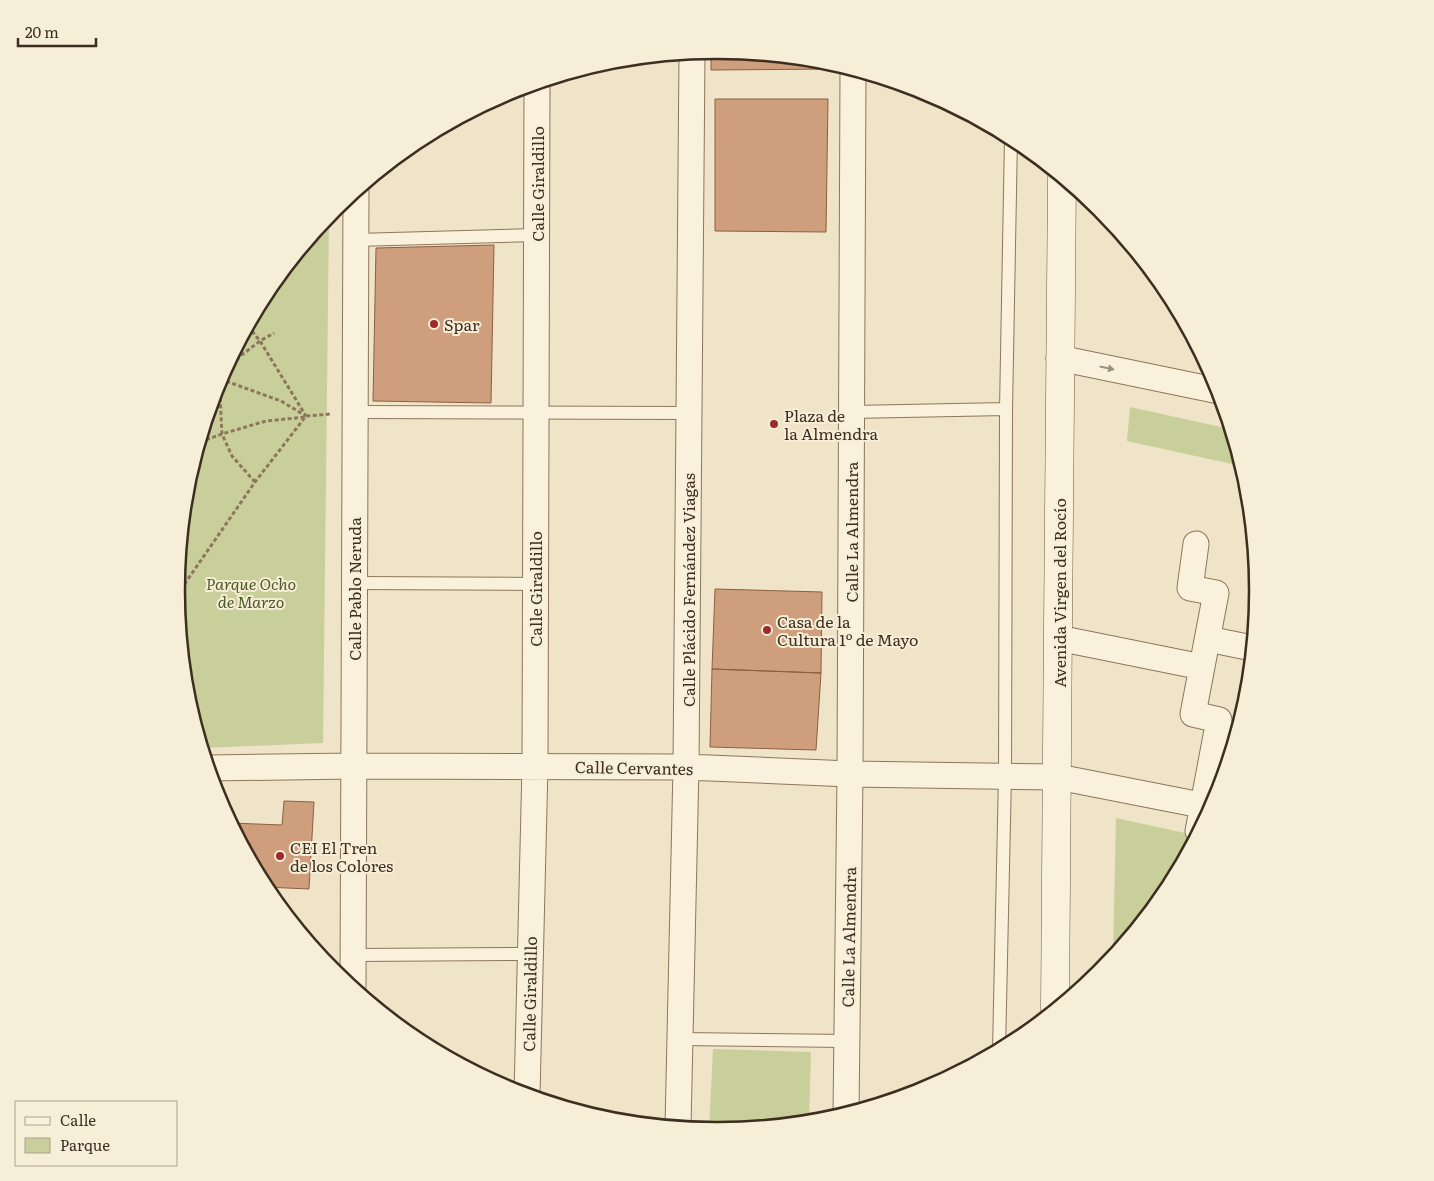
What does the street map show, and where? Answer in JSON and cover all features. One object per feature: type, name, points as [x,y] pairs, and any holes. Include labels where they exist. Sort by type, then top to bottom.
[{"type":"street","name":"Calle Plácido Fernández Viagas","points":[[678,1121],[686,767],[692,60]]},
{"type":"street","name":"Calle La Almendra","points":[[846,1106],[850,774],[853,77]]},
{"type":"street","name":"Calle Giraldillo","points":[[527,1087],[534,766],[537,90]]},
{"type":"street","name":"Avenida Virgen del Rocío","points":[[1057,999],[1059,358],[1062,186]]},
{"type":"street","name":"Calle Pablo Neruda","points":[[353,978],[356,200]]},
{"type":"street","points":[[1059,358],[1208,388]]},
{"type":"street","points":[[1196,544],[1190,588],[1216,594],[1193,714],[1220,720],[1210,790]]},
{"type":"street","points":[[1058,638],[1202,667]]},
{"type":"street","points":[[1208,639],[1246,647]]},
{"type":"street","name":"Calle Cervantes","points":[[216,768],[353,766],[686,767],[850,774],[1058,777],[1203,806]]},
{"type":"lane","points":[[999,1041],[1005,776],[1006,409],[1011,147]]},
{"type":"lane","points":[[356,240],[537,235]]},
{"type":"lane","points":[[851,412],[1006,409]]},
{"type":"lane","points":[[354,412],[689,413]]},
{"type":"lane","points":[[354,583],[535,584]]},
{"type":"lane","points":[[353,955],[530,954]]},
{"type":"lane","points":[[680,1039],[847,1041]]},
{"type":"path","points":[[252,332],[306,416]]},
{"type":"path","points":[[239,357],[274,333]]},
{"type":"path","points":[[228,382],[281,402],[306,416]]},
{"type":"path","points":[[220,401],[222,434],[232,456],[255,482]]},
{"type":"path","points":[[207,439],[266,422],[354,412]]},
{"type":"path","points":[[185,583],[255,482],[306,416]]},
{"type":"green space","name":"Parque Ocho de Marzo","points":[[329,227],[323,743],[209,748],[195,694],[186,625],[185,590],[186,556],[195,487],[213,420],[226,387],[240,355],[275,295],[295,267]]},
{"type":"green space","points":[[1130,407],[1223,428],[1234,464],[1127,441]]},
{"type":"green space","points":[[1116,818],[1190,834],[1159,886],[1113,945]]},
{"type":"green space","points":[[713,1049],[811,1052],[809,1114],[752,1121],[709,1122]]},
{"type":"building","points":[[711,59],[717,59],[786,63],[822,69],[711,70]]},
{"type":"building","points":[[715,99],[828,99],[826,232],[715,231]]},
{"type":"building","name":"Spar","points":[[494,245],[491,403],[373,401],[376,248]]},
{"type":"building","name":"Casa de la Cultura 1º de Mayo","points":[[715,589],[822,592],[821,673],[712,669]]},
{"type":"building","points":[[712,669],[821,673],[816,750],[710,747]]},
{"type":"building","name":"CEI El Tren de los Colores","points":[[284,801],[314,802],[309,889],[276,888],[256,856],[239,823],[282,825]]},
{"type":"place","name":"Spar","points":[[434,324]]},
{"type":"place","name":"Plaza de la Almendra","points":[[774,424]]},
{"type":"place","name":"Casa de la Cultura 1º de Mayo","points":[[767,630]]},
{"type":"place","name":"CEI El Tren de los Colores","points":[[280,856]]}]
